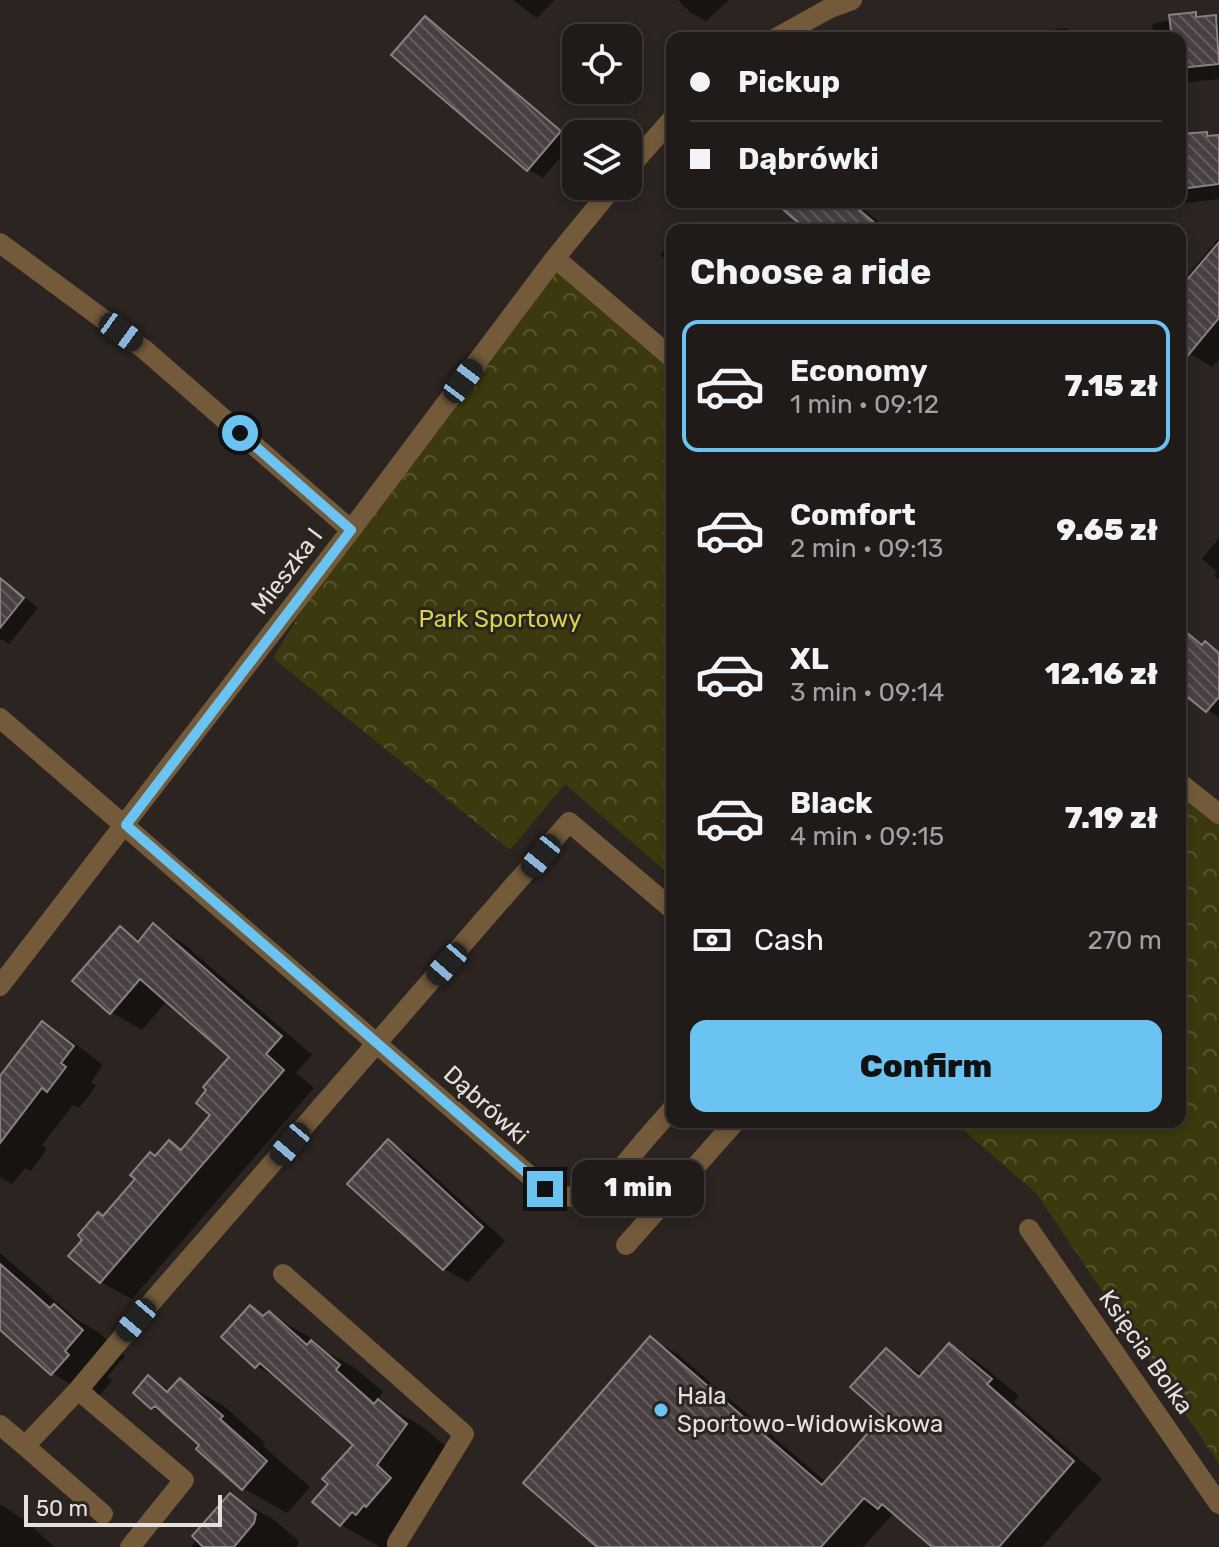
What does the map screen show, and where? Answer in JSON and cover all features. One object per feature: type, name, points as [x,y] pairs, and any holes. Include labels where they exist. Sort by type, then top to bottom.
[{"type":"street","points":[[787,32],[830,8],[852,0]]},
{"type":"street","points":[[642,153],[666,126]]},
{"type":"street","name":"Mieszka I","points":[[0,986],[351,530],[555,258],[603,200]]},
{"type":"street","points":[[0,243],[145,350],[351,530]]},
{"type":"street","points":[[555,258],[666,353]]},
{"type":"street","name":"Dąbrówki","points":[[0,718],[545,1189],[564,1198],[590,1197],[612,1182],[666,1116]]},
{"type":"street","points":[[1186,788],[1219,814]]},
{"type":"street","points":[[25,1446],[78,1390],[569,822],[666,904]]},
{"type":"street","points":[[626,1245],[730,1128]]},
{"type":"street","name":"Księcia Bolka","points":[[1029,1229],[1219,1504]]},
{"type":"street","points":[[283,1274],[464,1434],[397,1547]]},
{"type":"street","points":[[78,1390],[184,1480],[130,1547]]},
{"type":"street","points":[[0,1425],[103,1514]]},
{"type":"green space","name":"Park Sportowy","points":[[555,258],[666,351],[666,872],[565,784],[510,850],[273,658],[351,530]]},
{"type":"green space","points":[[1186,788],[1219,815],[1219,1464],[1036,1193],[961,1128],[1186,1128]]},
{"type":"building","points":[[1196,12],[1196,17],[1216,15],[1219,64],[1186,67],[1186,32],[1171,32],[1169,15]]},
{"type":"building","points":[[425,16],[561,131],[527,171],[391,55]]},
{"type":"building","points":[[1207,132],[1207,136],[1219,135],[1219,184],[1186,188],[1186,134]]},
{"type":"building","points":[[781,208],[857,208],[876,224],[800,224]]},
{"type":"building","points":[[1219,242],[1219,318],[1186,358],[1186,281]]},
{"type":"building","points":[[0,578],[24,598],[0,628]]},
{"type":"building","points":[[1186,632],[1202,645],[1205,641],[1219,653],[1219,697],[1206,712],[1186,696]]},
{"type":"building","points":[[153,923],[282,1036],[266,1054],[284,1070],[100,1283],[68,1256],[82,1240],[78,1235],[98,1212],[103,1216],[135,1179],[130,1175],[150,1152],[155,1156],[169,1140],[181,1150],[210,1115],[196,1103],[206,1090],[203,1087],[229,1057],[140,979],[110,1014],[72,981],[120,926],[138,942]]},
{"type":"building","points":[[42,1021],[74,1046],[61,1063],[66,1067],[47,1092],[42,1088],[0,1143],[0,1076]]},
{"type":"building","points":[[388,1139],[483,1227],[443,1270],[347,1184]]},
{"type":"building","points":[[0,1264],[50,1308],[54,1304],[83,1330],[65,1351],[69,1355],[51,1375],[0,1330]]},
{"type":"building","points":[[250,1305],[263,1316],[269,1311],[307,1345],[311,1340],[340,1365],[336,1370],[374,1404],[378,1399],[407,1424],[377,1465],[391,1478],[366,1507],[364,1505],[356,1515],[352,1512],[340,1526],[312,1502],[328,1484],[322,1479],[353,1445],[260,1363],[255,1368],[221,1337]]},
{"type":"building","points":[[650,1336],[822,1485],[883,1416],[850,1387],[886,1348],[919,1377],[949,1343],[992,1379],[987,1384],[1074,1461],[999,1547],[932,1547],[882,1504],[878,1509],[864,1498],[821,1547],[597,1547],[523,1483]]},
{"type":"building","points":[[148,1375],[167,1392],[180,1378],[267,1461],[242,1490],[196,1449],[199,1445],[155,1406],[151,1409],[133,1393]]},
{"type":"building","points":[[230,1493],[256,1514],[254,1523],[234,1547],[203,1547],[192,1536]]},
{"type":"place","name":"Hala Sportowo-Widowiskowa","points":[[661,1410]]},
{"type":"route","points":[[240,433],[351,530],[126,825],[545,1189]]}]
